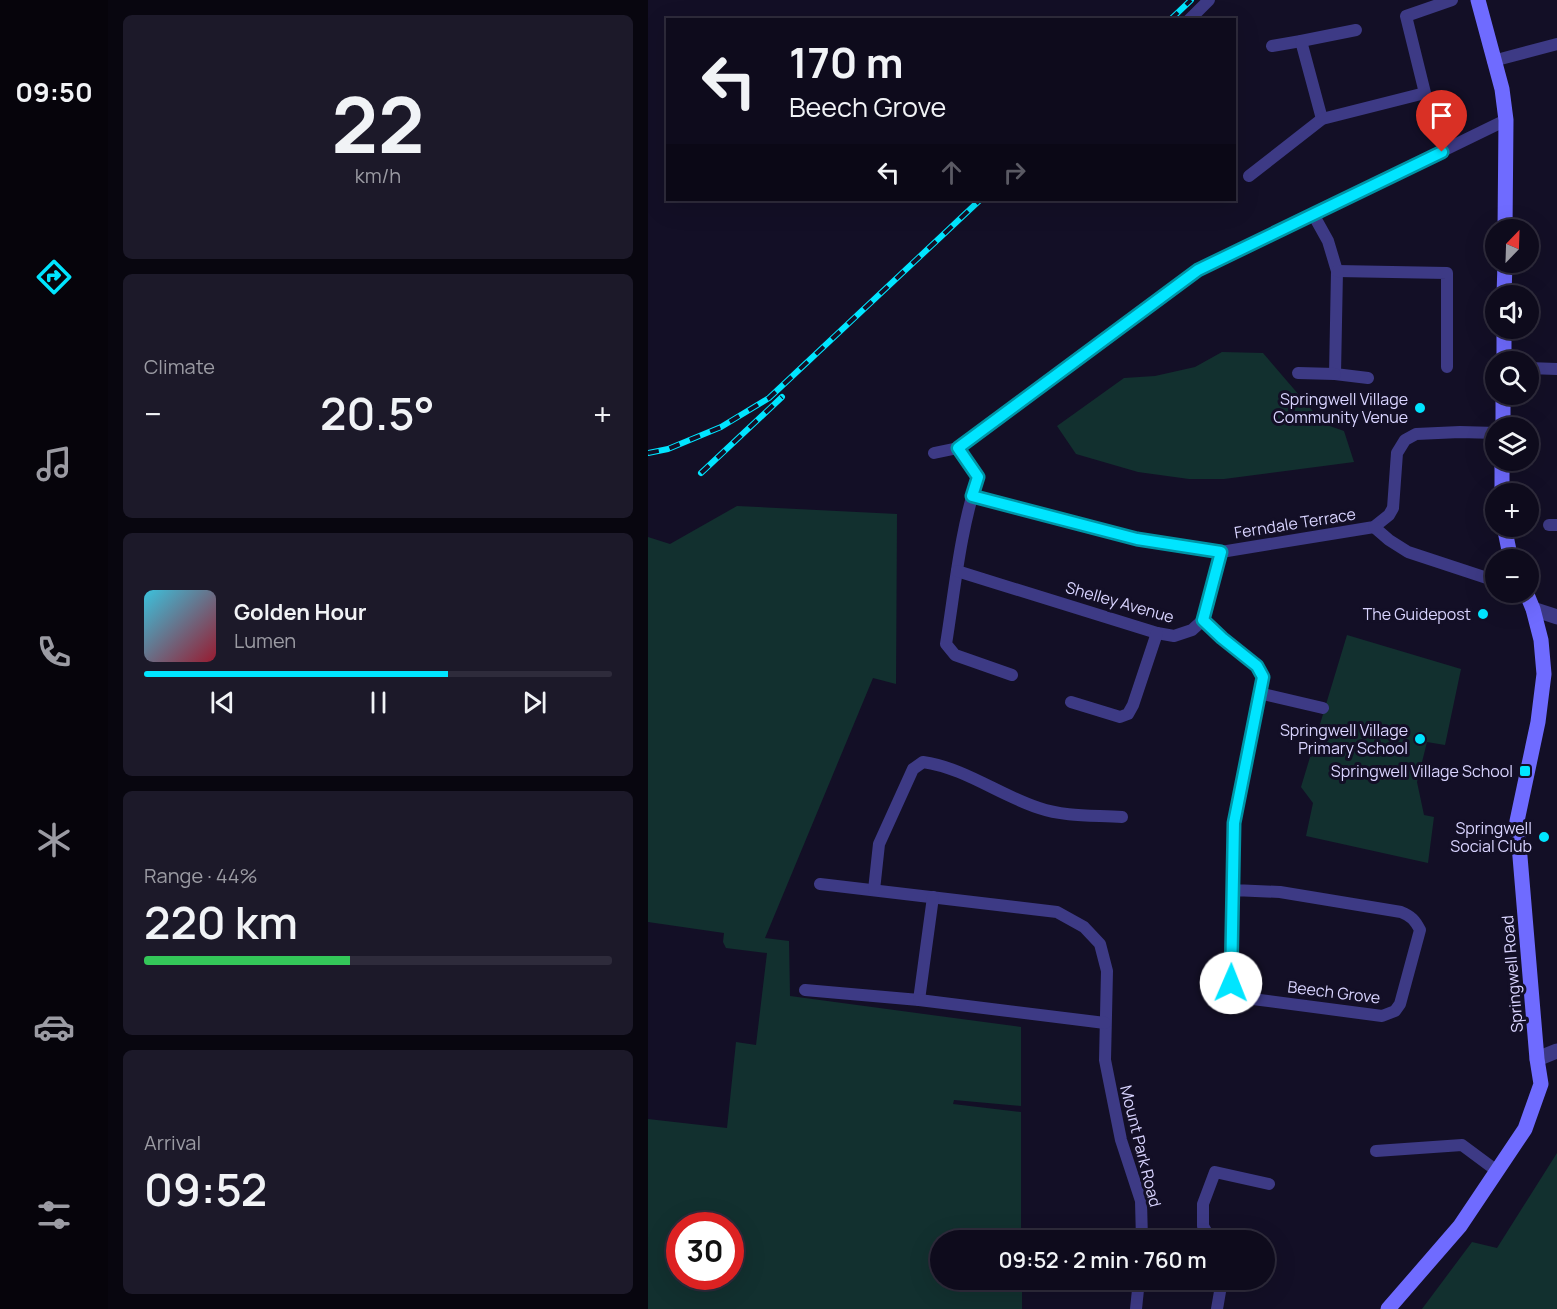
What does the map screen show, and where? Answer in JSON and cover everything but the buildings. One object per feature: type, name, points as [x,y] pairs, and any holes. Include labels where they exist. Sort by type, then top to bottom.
[{"type":"main road","points":[[1478,0],[1502,89],[1506,120],[1505,219]]},
{"type":"main road","name":"Springwell Road","points":[[1388,1309],[1460,1226],[1525,1129],[1541,1084],[1517,821],[1538,722],[1544,674],[1541,640],[1531,603]]},
{"type":"street","points":[[1191,18],[1209,0]]},
{"type":"street","points":[[1249,176],[1322,119],[1425,93],[1406,16],[1452,0]]},
{"type":"street","points":[[1272,46],[1356,30]]},
{"type":"street","points":[[1301,40],[1322,119]]},
{"type":"street","points":[[1493,61],[1557,44]]},
{"type":"street","points":[[934,453],[958,448],[1198,270],[1506,120]]},
{"type":"street","points":[[1313,214],[1328,241],[1337,271],[1335,374]]},
{"type":"street","points":[[1337,271],[1447,273],[1447,368]]},
{"type":"street","points":[[1539,368],[1557,369]]},
{"type":"street","points":[[1298,373],[1368,378]]},
{"type":"street","points":[[1485,433],[1416,434],[1406,440],[1397,453],[1393,508],[1389,515],[1374,527],[1408,552],[1485,576]]},
{"type":"street","points":[[958,448],[978,477],[962,537],[946,644],[955,655],[1012,675]]},
{"type":"street","name":"Ferndale Terrace","points":[[972,496],[1137,539],[1221,552],[1374,527]]},
{"type":"street","points":[[1203,620],[1221,552]]},
{"type":"street","name":"Shelley Avenue","points":[[957,571],[1157,633],[1174,636],[1192,630],[1203,620]]},
{"type":"street","points":[[1533,609],[1557,617]]},
{"type":"street","name":"Beech Grove","points":[[1203,620],[1257,666],[1263,677],[1234,823],[1231,983],[1234,991],[1245,998],[1382,1016],[1395,1011],[1400,1004],[1420,930],[1410,915],[1280,892],[1233,890]]},
{"type":"street","points":[[1071,702],[1120,717],[1128,714],[1157,633]]},
{"type":"street","points":[[1259,693],[1323,708]]},
{"type":"street","points":[[874,890],[879,844],[913,769],[923,762],[953,769],[1039,808],[1062,813],[1122,817]]},
{"type":"street","name":"Mount Park Road","points":[[820,884],[1058,912],[1084,927],[1100,944],[1107,971],[1105,1060],[1120,1140],[1141,1201],[1142,1230]]},
{"type":"street","points":[[920,1000],[933,897]]},
{"type":"street","points":[[805,990],[920,1000],[1105,1023]]},
{"type":"street","points":[[1537,1059],[1557,1051]]},
{"type":"street","points":[[1376,1151],[1462,1145],[1497,1171]]},
{"type":"street","points":[[1205,1230],[1203,1226],[1203,1204],[1215,1172],[1269,1184]]},
{"type":"street","points":[[1136,1309],[1138,1290]]},
{"type":"street","points":[[1217,1309],[1220,1290]]},
{"type":"green space","points":[[1222,352],[1263,353],[1324,424],[1344,431],[1354,462],[1224,479],[1189,479],[1138,472],[1076,454],[1057,426],[1124,378],[1155,376],[1195,367]]},
{"type":"green space","points":[[737,506],[897,514],[896,684],[873,678],[765,938],[789,941],[790,996],[1021,1027],[1021,1106],[954,1100],[953,1104],[1021,1112],[1021,1230],[930,1230],[930,1290],[1022,1290],[1022,1309],[648,1309],[648,1119],[727,1128],[736,1042],[756,1045],[767,953],[726,948],[723,942],[724,933],[648,922],[648,537],[670,544]]},
{"type":"green space","name":"Springwell Village Primary School","points":[[1347,635],[1461,669],[1445,745],[1427,742],[1417,782],[1424,815],[1434,817],[1428,863],[1306,836],[1313,803],[1301,787]]},
{"type":"green space","points":[[1557,1153],[1557,1309],[1422,1309],[1472,1242],[1497,1248]]},
{"type":"railway","points":[[1172,18],[1191,0]]},
{"type":"railway","points":[[648,453],[668,449],[721,427],[769,398],[979,201]]},
{"type":"railway","points":[[701,473],[782,397]]},
{"type":"place","name":"Springwell Village Community Venue","points":[[1420,408]]},
{"type":"place","name":"The Guidepost","points":[[1483,614]]},
{"type":"place","name":"Springwell Village Primary School","points":[[1420,739]]},
{"type":"place","name":"Springwell Village School","points":[[1525,771]]},
{"type":"place","name":"Springwell Social Club","points":[[1544,837]]},
{"type":"route","points":[[1231,983],[1234,823],[1263,677],[1257,666],[1203,620],[1221,552],[1137,539],[972,496],[978,477],[958,448],[1198,270],[1442,152]]}]
